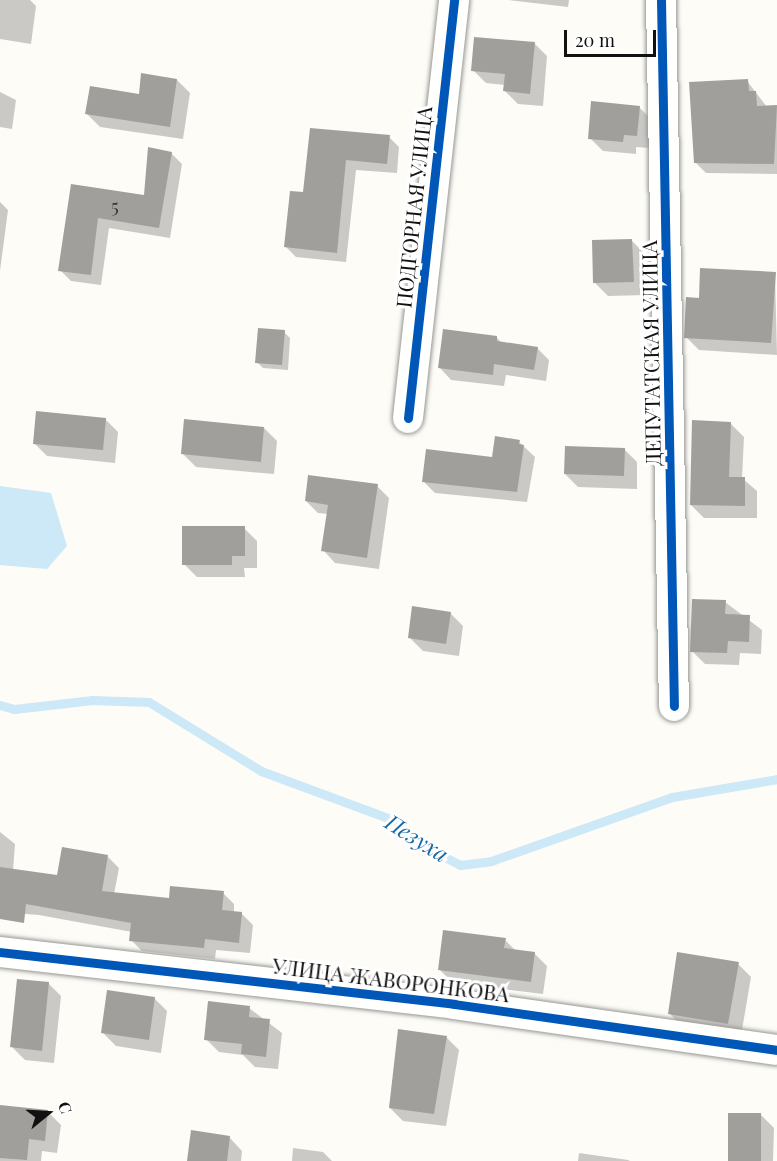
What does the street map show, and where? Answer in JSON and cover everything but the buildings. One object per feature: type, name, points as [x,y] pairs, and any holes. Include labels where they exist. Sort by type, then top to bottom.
[{"type":"street","name":"ПОДГОРНАЯ УЛИЦА","points":[[408,417],[454,0]]},
{"type":"street","name":"ДЕПУТАТСКАЯ УЛИЦА","points":[[661,0],[674,706]]},
{"type":"street","name":"УЛИЦА ЖАВОРОНКОВА","points":[[0,952],[454,1004],[777,1050]]},
{"type":"water","points":[[0,486],[51,493],[67,546],[47,569],[0,565]]},
{"type":"waterway","name":"Пезуха","points":[[0,705],[14,709],[92,700],[149,702],[261,771],[396,821],[431,850],[460,865],[491,861],[672,797],[777,779]]},
{"type":"cycle path","points":[[408,418],[454,0]]},
{"type":"cycle path","points":[[661,0],[674,706]]},
{"type":"cycle path","points":[[0,952],[454,1004],[777,1050]]}]
